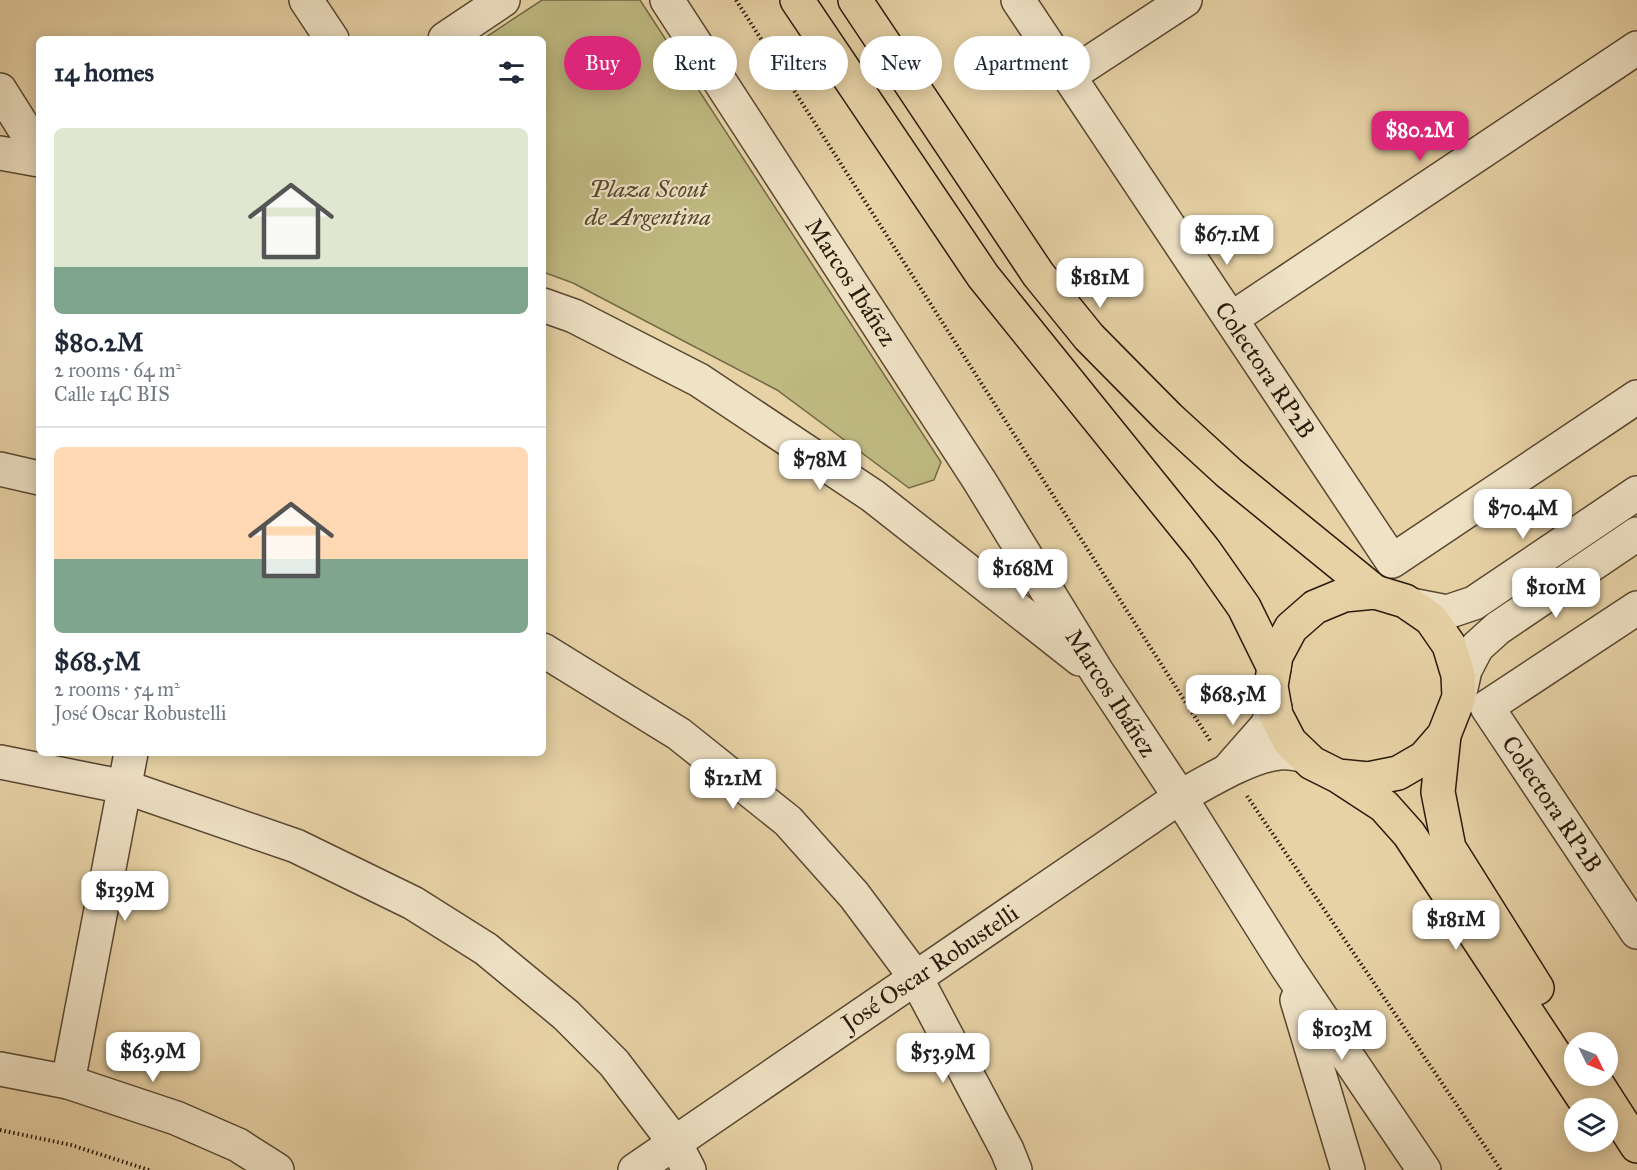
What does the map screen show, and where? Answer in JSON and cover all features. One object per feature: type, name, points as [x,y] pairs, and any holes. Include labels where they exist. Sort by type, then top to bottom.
[{"type":"main road","points":[[797,0],[983,276],[1204,550],[1244,607],[1274,668]]},
{"type":"main road","points":[[855,0],[1038,274],[1089,337],[1169,418],[1229,473],[1375,592]]},
{"type":"main road","points":[[1338,776],[1368,779],[1398,773],[1424,758],[1473,702],[1458,675],[1449,645],[1431,619],[1405,601],[1375,592],[1344,595],[1315,607],[1291,628],[1276,656],[1271,686],[1276,715],[1290,742],[1303,755],[1312,763],[1338,776],[1384,806],[1409,834],[1583,1098]]},
{"type":"main road","points":[[1444,735],[1438,792],[1449,848],[1565,1032]]},
{"type":"main road","points":[[1598,1086],[1637,1146]]},
{"type":"main road","points":[[1618,1151],[1631,1170]]},
{"type":"street","points":[[306,0],[330,36]]},
{"type":"street","points":[[449,36],[503,0]]},
{"type":"street","name":"Marcos Ibáñez","points":[[667,0],[979,480],[1096,672],[1287,967],[1424,1170]]},
{"type":"street","name":"Colectora RP2B","points":[[1018,0],[1042,36]]},
{"type":"street","points":[[1090,62],[1185,0]]},
{"type":"street","points":[[1231,319],[1637,48]]},
{"type":"street","points":[[0,90],[36,147]]},
{"type":"street","name":"Colectora RP2B","points":[[1078,90],[1392,561],[1637,397]]},
{"type":"street","points":[[0,153],[36,159]]},
{"type":"street","points":[[546,305],[574,316],[699,380],[873,496],[1096,672]]},
{"type":"street","points":[[0,469],[36,477]]},
{"type":"street","points":[[1411,605],[1447,612],[1474,603],[1637,493]]},
{"type":"street","points":[[1637,534],[1498,627],[1478,647],[1465,670],[1473,702],[1637,608]]},
{"type":"street","points":[[546,652],[679,734],[788,821],[854,895],[916,978],[1016,1170]]},
{"type":"street","name":"Colectora RP2B","points":[[1473,702],[1637,932]]},
{"type":"street","points":[[1229,770],[1266,727],[1275,708]]},
{"type":"street","points":[[1229,770],[1280,753],[1303,755]]},
{"type":"street","points":[[68,1082],[130,756]]},
{"type":"street","points":[[0,762],[125,787],[296,846],[413,903],[486,949],[566,1015],[614,1063],[682,1156]]},
{"type":"street","name":"José Oscar Robustelli","points":[[635,1170],[682,1156],[916,978],[1179,797],[1229,770]]},
{"type":"street","points":[[1287,967],[1348,1170]]},
{"type":"street","points":[[0,1068],[68,1082],[177,1118],[238,1145],[278,1170]]},
{"type":"path","points":[[736,0],[1229,770],[1501,1170]]},
{"type":"path","points":[[0,1130],[71,1145],[149,1170]]},
{"type":"green space","name":"Plaza Scout de Argentina","points":[[542,0],[640,0],[663,36],[653,36],[653,90],[699,90],[941,462],[934,480],[909,488],[777,390],[573,283],[546,273],[546,36],[488,36]]}]
